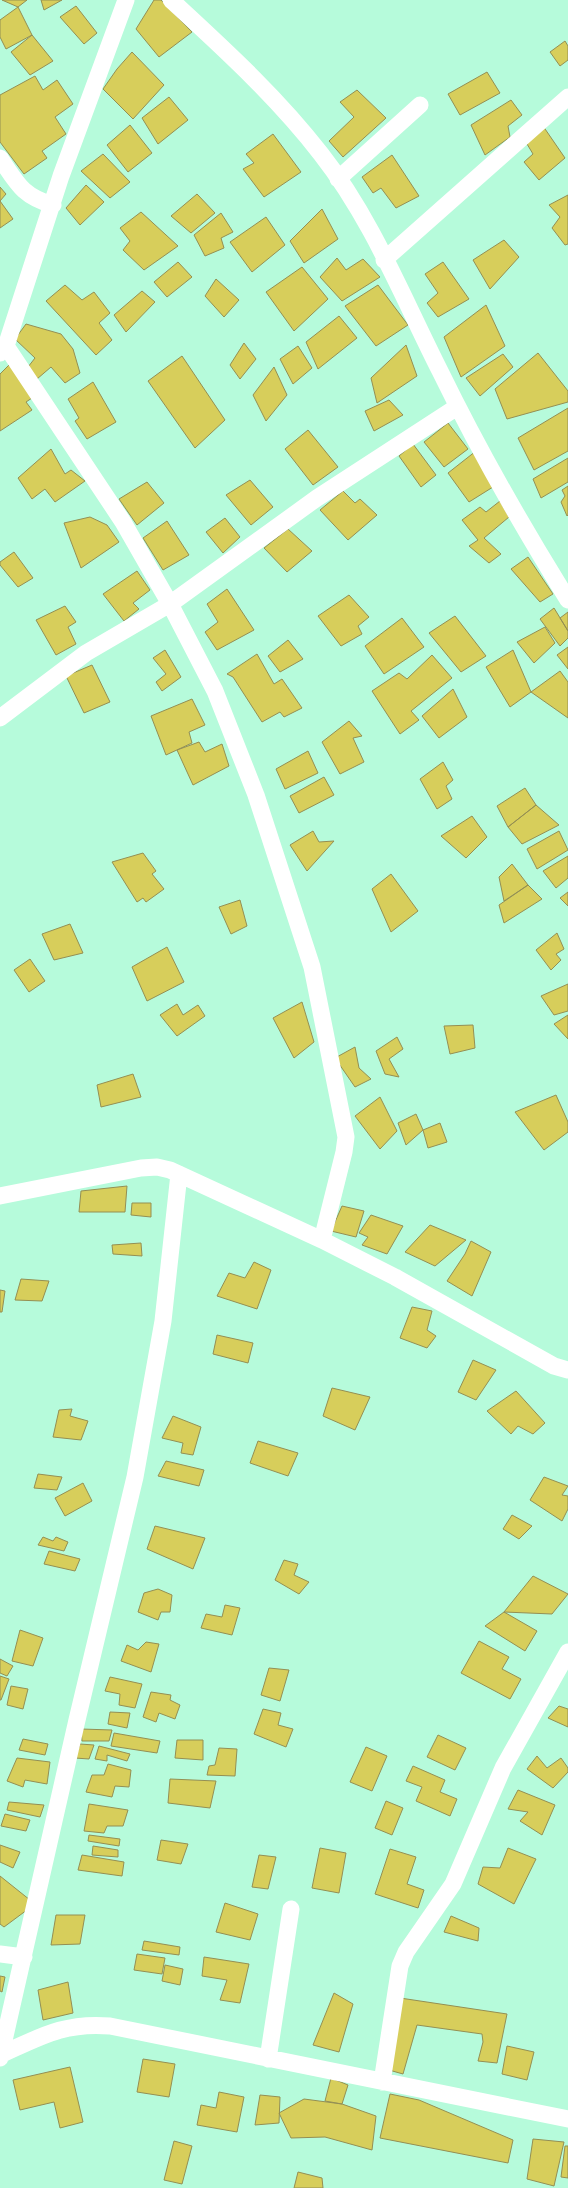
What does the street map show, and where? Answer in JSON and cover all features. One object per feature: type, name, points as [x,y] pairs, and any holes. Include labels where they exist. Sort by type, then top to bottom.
[{"type":"street","points":[[126,0],[52,205],[3,350],[123,522],[170,604],[215,691],[256,794],[312,967],[346,1137],[344,1152],[322,1240]]},
{"type":"street","points":[[171,0],[271,94],[322,154],[362,215],[457,407],[533,542],[568,600]]},
{"type":"street","points":[[384,260],[568,97]]},
{"type":"street","points":[[338,179],[420,105]]},
{"type":"street","points":[[0,158],[26,193],[35,200],[52,205]]},
{"type":"street","points":[[0,718],[86,653],[170,604],[317,498],[457,407]]},
{"type":"street","points":[[0,1196],[141,1168],[156,1167],[179,1174],[322,1240],[395,1277],[554,1366],[568,1370]]},
{"type":"street","points":[[0,2058],[77,1720],[136,1477],[164,1321],[179,1174]]},
{"type":"street","points":[[382,2082],[400,1966],[406,1952],[453,1884],[503,1768],[568,1652]]},
{"type":"street","points":[[268,2058],[291,1909]]},
{"type":"street","points":[[0,1954],[24,1956]]},
{"type":"street","points":[[0,2055],[50,2032],[89,2024],[110,2026],[568,2119]]},
{"type":"building","points":[[2,0],[27,0],[18,7]]},
{"type":"building","points":[[41,0],[62,0],[44,10]]},
{"type":"building","points":[[154,0],[161,0],[192,32],[159,57],[136,29]]},
{"type":"building","points":[[76,6],[97,33],[84,44],[60,17]]},
{"type":"building","points":[[18,7],[32,35],[6,49],[0,37],[0,20]]},
{"type":"building","points":[[32,35],[53,61],[30,75],[11,52]]},
{"type":"building","points":[[565,41],[568,46],[568,60],[560,66],[550,52]]},
{"type":"building","points":[[132,52],[164,85],[133,119],[103,89],[117,69]]},
{"type":"building","points":[[487,72],[500,93],[460,115],[448,94]]},
{"type":"building","points":[[35,76],[43,90],[57,80],[73,104],[55,117],[66,134],[42,151],[47,158],[24,174],[0,142],[0,95]]},
{"type":"building","points":[[357,90],[386,118],[343,157],[329,141],[354,117],[340,102]]},
{"type":"building","points":[[169,97],[188,120],[158,144],[142,118]]},
{"type":"building","points":[[511,100],[522,115],[508,126],[510,137],[485,155],[471,125]]},
{"type":"building","points":[[130,125],[152,153],[128,172],[107,145]]},
{"type":"building","points":[[543,126],[565,158],[539,180],[524,162],[533,154],[524,139]]},
{"type":"building","points":[[273,134],[301,172],[264,197],[243,169],[254,163],[246,154]]},
{"type":"building","points":[[103,154],[130,182],[110,198],[81,171]]},
{"type":"building","points":[[392,155],[419,196],[396,208],[381,188],[373,193],[362,177]]},
{"type":"building","points":[[86,185],[104,202],[80,225],[66,208]]},
{"type":"building","points":[[0,187],[6,194],[0,201]]},
{"type":"building","points":[[197,194],[215,213],[191,233],[171,216]]},
{"type":"building","points":[[568,195],[568,244],[565,245],[552,228],[560,217],[549,205]]},
{"type":"building","points":[[0,201],[13,219],[0,228]]},
{"type":"building","points":[[322,209],[338,239],[304,263],[290,241]]},
{"type":"building","points":[[141,212],[178,246],[144,270],[123,250],[130,241],[120,228]]},
{"type":"building","points":[[221,213],[233,232],[221,238],[224,248],[205,256],[194,235]]},
{"type":"building","points":[[266,217],[285,245],[252,272],[230,242]]},
{"type":"building","points":[[504,240],[519,257],[490,289],[473,260]]},
{"type":"building","points":[[337,258],[346,270],[363,259],[380,277],[342,301],[320,277]]},
{"type":"building","points":[[178,262],[192,277],[167,297],[154,282]]},
{"type":"building","points":[[443,262],[469,299],[438,317],[427,303],[438,293],[425,274]]},
{"type":"building","points":[[302,267],[328,299],[294,331],[266,292]]},
{"type":"building","points":[[216,279],[239,300],[224,317],[205,296]]},
{"type":"building","points":[[65,285],[82,300],[94,292],[110,313],[99,323],[112,340],[96,355],[46,301]]},
{"type":"building","points":[[378,285],[408,325],[376,346],[345,306]]},
{"type":"building","points":[[142,291],[155,302],[126,332],[114,315]]},
{"type":"building","points":[[486,305],[505,346],[461,377],[444,337]]},
{"type":"building","points":[[339,316],[357,338],[318,369],[306,342]]},
{"type":"building","points":[[26,324],[61,334],[73,349],[80,373],[65,383],[51,367],[37,379],[28,367],[35,358],[15,339]]},
{"type":"building","points":[[244,343],[256,359],[240,379],[230,365]]},
{"type":"building","points":[[406,345],[417,376],[377,403],[371,378]]},
{"type":"building","points":[[298,346],[312,368],[293,384],[280,359]]},
{"type":"building","points":[[538,353],[568,391],[568,402],[507,419],[495,389]]},
{"type":"building","points":[[503,354],[513,367],[480,396],[466,378]]},
{"type":"building","points":[[182,356],[225,420],[195,448],[148,381]]},
{"type":"building","points":[[10,364],[32,398],[26,402],[32,410],[0,431],[0,374]]},
{"type":"building","points":[[274,367],[287,395],[266,421],[253,395]]},
{"type":"building","points":[[93,382],[116,422],[87,439],[75,421],[79,418],[68,399]]},
{"type":"building","points":[[389,400],[403,415],[374,431],[365,411]]},
{"type":"building","points":[[568,408],[568,451],[534,470],[518,438]]},
{"type":"building","points":[[448,423],[468,449],[444,467],[424,442]]},
{"type":"building","points":[[308,430],[338,467],[313,485],[285,449]]},
{"type":"building","points":[[413,444],[436,475],[421,487],[399,456]]},
{"type":"building","points":[[51,449],[65,474],[71,470],[85,481],[55,502],[45,489],[32,499],[18,478]]},
{"type":"building","points":[[476,451],[493,487],[469,502],[448,473]]},
{"type":"building","points":[[568,458],[568,482],[541,498],[533,479]]},
{"type":"building","points":[[250,480],[273,507],[251,525],[226,495]]},
{"type":"building","points":[[147,482],[164,503],[137,525],[119,499]]},
{"type":"building","points":[[568,486],[567,516],[561,502],[565,496],[562,490]]},
{"type":"building","points":[[343,491],[355,503],[360,499],[377,515],[348,540],[320,510]]},
{"type":"building","points":[[500,501],[509,517],[484,538],[501,554],[489,563],[469,546],[478,540],[462,520],[480,507],[486,512]]},
{"type":"building","points":[[90,517],[107,525],[119,542],[81,568],[64,523]]},
{"type":"building","points":[[225,518],[240,537],[223,553],[206,532]]},
{"type":"building","points":[[167,521],[189,555],[163,570],[143,538]]},
{"type":"building","points":[[288,529],[312,551],[287,572],[264,548]]},
{"type":"building","points":[[14,552],[33,578],[18,587],[0,565],[0,562]]},
{"type":"building","points":[[528,557],[553,594],[540,602],[511,569]]},
{"type":"building","points":[[137,571],[150,590],[133,603],[139,609],[124,621],[103,594]]},
{"type":"building","points":[[227,589],[254,630],[217,650],[205,632],[218,622],[207,604]]},
{"type":"building","points":[[349,595],[369,617],[358,626],[362,634],[341,646],[318,616]]},
{"type":"building","points":[[65,606],[76,622],[68,627],[76,644],[56,655],[36,620]]},
{"type":"building","points":[[554,608],[568,631],[568,638],[560,646],[540,619]]},
{"type":"building","points":[[568,612],[568,631],[560,618]]},
{"type":"building","points":[[455,616],[486,656],[461,672],[429,633]]},
{"type":"building","points":[[402,618],[424,647],[384,674],[365,646]]},
{"type":"building","points":[[545,627],[555,643],[534,663],[517,642]]},
{"type":"building","points":[[288,640],[303,659],[280,672],[268,656]]},
{"type":"building","points":[[568,647],[568,669],[557,655]]},
{"type":"building","points":[[165,650],[181,677],[162,691],[156,682],[166,674],[153,658]]},
{"type":"building","points":[[513,650],[531,692],[510,707],[486,667]]},
{"type":"building","points":[[257,654],[274,684],[282,679],[302,708],[284,717],[280,712],[262,722],[233,677],[227,674]]},
{"type":"building","points":[[432,655],[452,678],[411,711],[419,720],[400,734],[372,691],[399,673],[407,679]]},
{"type":"building","points":[[92,665],[110,702],[84,713],[66,676]]},
{"type":"building","points":[[560,671],[568,682],[568,718],[531,692]]},
{"type":"building","points":[[453,689],[467,717],[439,738],[422,716]]},
{"type":"building","points":[[192,699],[205,725],[189,732],[192,743],[166,755],[151,716]]},
{"type":"building","points":[[349,721],[362,736],[353,738],[364,762],[340,774],[322,742]]},
{"type":"building","points":[[199,742],[205,752],[222,744],[229,766],[193,785],[177,750]]},
{"type":"building","points":[[308,751],[318,773],[285,789],[276,769]]},
{"type":"building","points":[[443,762],[453,780],[446,786],[452,799],[437,809],[420,779]]},
{"type":"building","points":[[324,777],[334,795],[299,813],[290,796]]},
{"type":"building","points":[[525,788],[536,805],[508,827],[497,806]]},
{"type":"building","points":[[536,805],[559,825],[522,844],[508,827]]},
{"type":"building","points":[[472,816],[487,837],[466,858],[441,836]]},
{"type":"building","points":[[313,831],[319,842],[334,841],[307,871],[290,845]]},
{"type":"building","points":[[559,831],[568,850],[537,869],[527,849]]},
{"type":"building","points":[[143,853],[156,871],[152,874],[164,889],[146,902],[143,898],[137,902],[112,862]]},
{"type":"building","points":[[568,856],[568,878],[556,888],[543,871]]},
{"type":"building","points":[[512,864],[528,885],[504,901],[499,877]]},
{"type":"building","points":[[391,874],[418,911],[391,932],[372,889]]},
{"type":"building","points":[[528,885],[542,899],[504,923],[499,905]]},
{"type":"building","points":[[568,892],[568,906],[560,898]]},
{"type":"building","points":[[240,900],[247,926],[231,934],[219,907]]},
{"type":"building","points":[[70,924],[83,953],[54,960],[42,934]]},
{"type":"building","points":[[557,933],[564,949],[556,954],[561,960],[551,970],[536,950]]},
{"type":"building","points":[[167,947],[184,982],[147,1001],[132,967]]},
{"type":"building","points":[[30,959],[45,981],[29,992],[14,970]]},
{"type":"building","points":[[568,984],[568,1011],[554,1015],[541,996]]},
{"type":"building","points":[[302,1002],[314,1042],[294,1058],[273,1018]]},
{"type":"building","points":[[177,1004],[183,1015],[198,1005],[205,1016],[177,1036],[160,1015]]},
{"type":"building","points":[[568,1015],[568,1039],[554,1024]]},
{"type":"building","points":[[473,1025],[475,1048],[450,1054],[444,1026]]},
{"type":"building","points":[[397,1037],[403,1049],[389,1059],[399,1077],[385,1074],[376,1051]]},
{"type":"building","points":[[355,1047],[359,1068],[371,1079],[355,1087],[335,1058]]},
{"type":"building","points":[[133,1074],[141,1097],[101,1107],[97,1085]]},
{"type":"building","points":[[556,1095],[568,1122],[568,1132],[544,1150],[515,1112]]},
{"type":"building","points":[[380,1097],[397,1131],[380,1149],[355,1116]]},
{"type":"building","points":[[416,1114],[423,1130],[406,1145],[398,1123]]},
{"type":"building","points":[[440,1123],[447,1142],[428,1148],[423,1130]]},
{"type":"building","points":[[127,1186],[125,1212],[79,1212],[81,1191]]},
{"type":"building","points":[[132,1203],[151,1203],[151,1217],[131,1215]]},
{"type":"building","points":[[342,1206],[364,1211],[356,1237],[331,1231]]},
{"type":"building","points":[[371,1215],[403,1226],[387,1254],[362,1245],[368,1237],[359,1233]]},
{"type":"building","points":[[430,1225],[466,1240],[435,1266],[405,1252]]},
{"type":"building","points":[[471,1241],[491,1252],[472,1296],[447,1281],[465,1254]]},
{"type":"building","points":[[141,1243],[142,1256],[113,1254],[112,1245]]},
{"type":"building","points":[[254,1262],[271,1270],[257,1309],[217,1296],[229,1273],[245,1278]]},
{"type":"building","points":[[21,1279],[49,1281],[42,1301],[15,1300]]},
{"type":"building","points":[[0,1290],[5,1291],[2,1312],[0,1312]]},
{"type":"building","points":[[412,1307],[432,1311],[427,1330],[436,1336],[427,1348],[400,1338]]},
{"type":"building","points":[[217,1335],[253,1343],[248,1363],[213,1354]]},
{"type":"building","points":[[473,1360],[496,1370],[476,1400],[458,1392]]},
{"type":"building","points":[[332,1388],[370,1397],[355,1430],[323,1416]]},
{"type":"building","points":[[516,1391],[545,1423],[533,1434],[518,1426],[511,1434],[487,1411]]},
{"type":"building","points":[[72,1409],[70,1416],[88,1421],[81,1440],[53,1437],[59,1410]]},
{"type":"building","points":[[173,1416],[201,1427],[193,1455],[181,1453],[183,1443],[162,1438]]},
{"type":"building","points":[[258,1441],[298,1453],[288,1476],[250,1463]]},
{"type":"building","points":[[166,1461],[204,1470],[199,1486],[158,1476]]},
{"type":"building","points":[[38,1474],[62,1477],[57,1490],[34,1488]]},
{"type":"building","points":[[544,1477],[568,1486],[562,1495],[568,1496],[568,1509],[562,1521],[530,1500]]},
{"type":"building","points":[[83,1483],[92,1501],[65,1516],[55,1498]]},
{"type":"building","points":[[512,1515],[532,1526],[519,1539],[503,1529]]},
{"type":"building","points":[[155,1526],[205,1538],[193,1569],[147,1549]]},
{"type":"building","points":[[43,1537],[53,1541],[56,1537],[68,1542],[64,1551],[38,1545]]},
{"type":"building","points":[[49,1551],[80,1559],[75,1571],[44,1564]]},
{"type":"building","points":[[284,1560],[298,1564],[294,1575],[309,1582],[299,1594],[275,1580]]},
{"type":"building","points":[[533,1576],[568,1594],[552,1614],[504,1612]]},
{"type":"building","points":[[158,1589],[172,1595],[170,1612],[161,1612],[158,1620],[138,1612],[144,1593]]},
{"type":"building","points":[[225,1605],[240,1608],[232,1635],[201,1628],[206,1614],[222,1617]]},
{"type":"building","points":[[504,1612],[537,1631],[525,1651],[485,1626]]},
{"type":"building","points":[[20,1630],[43,1638],[33,1666],[12,1661]]},
{"type":"building","points":[[479,1641],[509,1657],[502,1669],[521,1679],[510,1699],[461,1673]]},
{"type":"building","points":[[146,1642],[159,1644],[151,1672],[121,1661],[127,1645],[138,1650]]},
{"type":"building","points":[[0,1659],[13,1666],[7,1676],[0,1673]]},
{"type":"building","points":[[269,1668],[289,1670],[280,1701],[261,1695]]},
{"type":"building","points":[[0,1676],[9,1679],[1,1700],[0,1700]]},
{"type":"building","points":[[110,1677],[142,1684],[135,1708],[119,1705],[120,1694],[105,1691]]},
{"type":"building","points":[[11,1686],[28,1689],[23,1709],[7,1705]]},
{"type":"building","points":[[151,1692],[171,1695],[170,1700],[180,1705],[175,1719],[159,1713],[156,1722],[143,1717]]},
{"type":"building","points":[[559,1706],[568,1709],[568,1727],[548,1718]]},
{"type":"building","points":[[263,1709],[281,1713],[278,1725],[293,1729],[286,1747],[254,1734]]},
{"type":"building","points":[[110,1712],[130,1713],[127,1728],[108,1724]]},
{"type":"building","points":[[81,1729],[112,1730],[109,1741],[82,1741]]},
{"type":"building","points":[[114,1733],[160,1741],[157,1753],[111,1746]]},
{"type":"building","points":[[438,1735],[466,1748],[455,1770],[427,1757]]},
{"type":"building","points":[[23,1739],[48,1744],[45,1755],[19,1750]]},
{"type":"building","points":[[177,1740],[203,1740],[203,1760],[175,1758]]},
{"type":"building","points":[[80,1744],[94,1745],[89,1759],[75,1758]]},
{"type":"building","points":[[99,1746],[130,1754],[127,1761],[107,1755],[107,1761],[95,1759]]},
{"type":"building","points":[[366,1747],[387,1756],[372,1791],[350,1782]]},
{"type":"building","points":[[219,1748],[237,1749],[235,1776],[207,1775],[209,1766],[215,1765]]},
{"type":"building","points":[[537,1756],[547,1768],[561,1758],[568,1768],[568,1772],[553,1788],[527,1769]]},
{"type":"building","points":[[17,1758],[50,1762],[47,1784],[25,1780],[23,1787],[7,1781]]},
{"type":"building","points":[[108,1764],[131,1770],[129,1787],[115,1786],[112,1797],[86,1792],[92,1775],[104,1775]]},
{"type":"building","points":[[413,1766],[445,1780],[440,1792],[457,1799],[450,1816],[416,1801],[422,1787],[406,1781]]},
{"type":"building","points":[[170,1779],[216,1781],[210,1808],[168,1803]]},
{"type":"building","points":[[518,1790],[555,1805],[542,1835],[520,1821],[528,1812],[508,1809]]},
{"type":"building","points":[[386,1801],[403,1808],[392,1835],[375,1828]]},
{"type":"building","points":[[9,1802],[44,1805],[40,1817],[7,1810]]},
{"type":"building","points":[[89,1804],[128,1810],[123,1826],[107,1826],[104,1833],[84,1831]]},
{"type":"building","points":[[5,1814],[30,1820],[26,1831],[1,1826]]},
{"type":"building","points":[[89,1835],[120,1839],[119,1846],[88,1841]]},
{"type":"building","points":[[161,1840],[188,1844],[181,1864],[157,1860]]},
{"type":"building","points":[[0,1845],[20,1852],[13,1868],[0,1862]]},
{"type":"building","points":[[93,1846],[118,1850],[118,1857],[92,1855]]},
{"type":"building","points":[[320,1848],[346,1853],[339,1893],[312,1888]]},
{"type":"building","points":[[508,1848],[536,1859],[514,1904],[478,1884],[483,1867],[500,1868]]},
{"type":"building","points":[[390,1849],[416,1857],[407,1884],[424,1890],[418,1908],[375,1894]]},
{"type":"building","points":[[82,1855],[124,1862],[122,1876],[78,1870]]},
{"type":"building","points":[[259,1855],[276,1857],[268,1889],[252,1887]]},
{"type":"building","points":[[0,1876],[35,1904],[4,1927],[0,1924]]},
{"type":"building","points":[[225,1903],[258,1914],[250,1940],[216,1932]]},
{"type":"building","points":[[56,1915],[85,1915],[80,1944],[51,1945]]},
{"type":"building","points":[[451,1916],[479,1928],[478,1941],[444,1932]]},
{"type":"building","points":[[144,1941],[180,1947],[179,1955],[142,1950]]},
{"type":"building","points":[[137,1954],[165,1958],[162,1974],[134,1970]]},
{"type":"building","points":[[204,1957],[249,1964],[240,2003],[220,2000],[227,1980],[202,1976]]},
{"type":"building","points":[[165,1965],[183,1969],[180,1985],[162,1981]]},
{"type":"building","points":[[0,1976],[5,1977],[2,1992],[0,1991]]},
{"type":"building","points":[[68,1982],[73,2013],[43,2020],[38,1990]]},
{"type":"building","points":[[334,1993],[353,2004],[339,2052],[313,2045]]},
{"type":"building","points":[[400,1998],[507,2014],[497,2063],[478,2061],[483,2042],[482,2034],[417,2025],[403,2074],[389,2070]]},
{"type":"building","points":[[507,2046],[534,2052],[527,2080],[502,2074]]},
{"type":"building","points":[[143,2059],[175,2064],[169,2097],[137,2092]]},
{"type":"building","points":[[70,2067],[83,2122],[60,2128],[54,2102],[20,2110],[13,2080]]},
{"type":"building","points":[[331,2078],[348,2085],[342,2104],[325,2101]]},
{"type":"building","points":[[219,2092],[244,2097],[237,2132],[197,2125],[201,2105],[216,2108]]},
{"type":"building","points":[[390,2094],[419,2100],[513,2140],[508,2163],[380,2138]]},
{"type":"building","points":[[260,2095],[280,2097],[279,2123],[255,2125]]},
{"type":"building","points":[[304,2099],[342,2104],[376,2116],[372,2150],[325,2137],[291,2138],[279,2113]]},
{"type":"building","points":[[533,2139],[564,2142],[554,2186],[527,2179]]},
{"type":"building","points":[[174,2141],[192,2146],[182,2184],[164,2180]]},
{"type":"building","points":[[565,2146],[568,2146],[568,2178],[561,2177]]},
{"type":"building","points":[[298,2172],[322,2178],[323,2188],[294,2188]]}]
